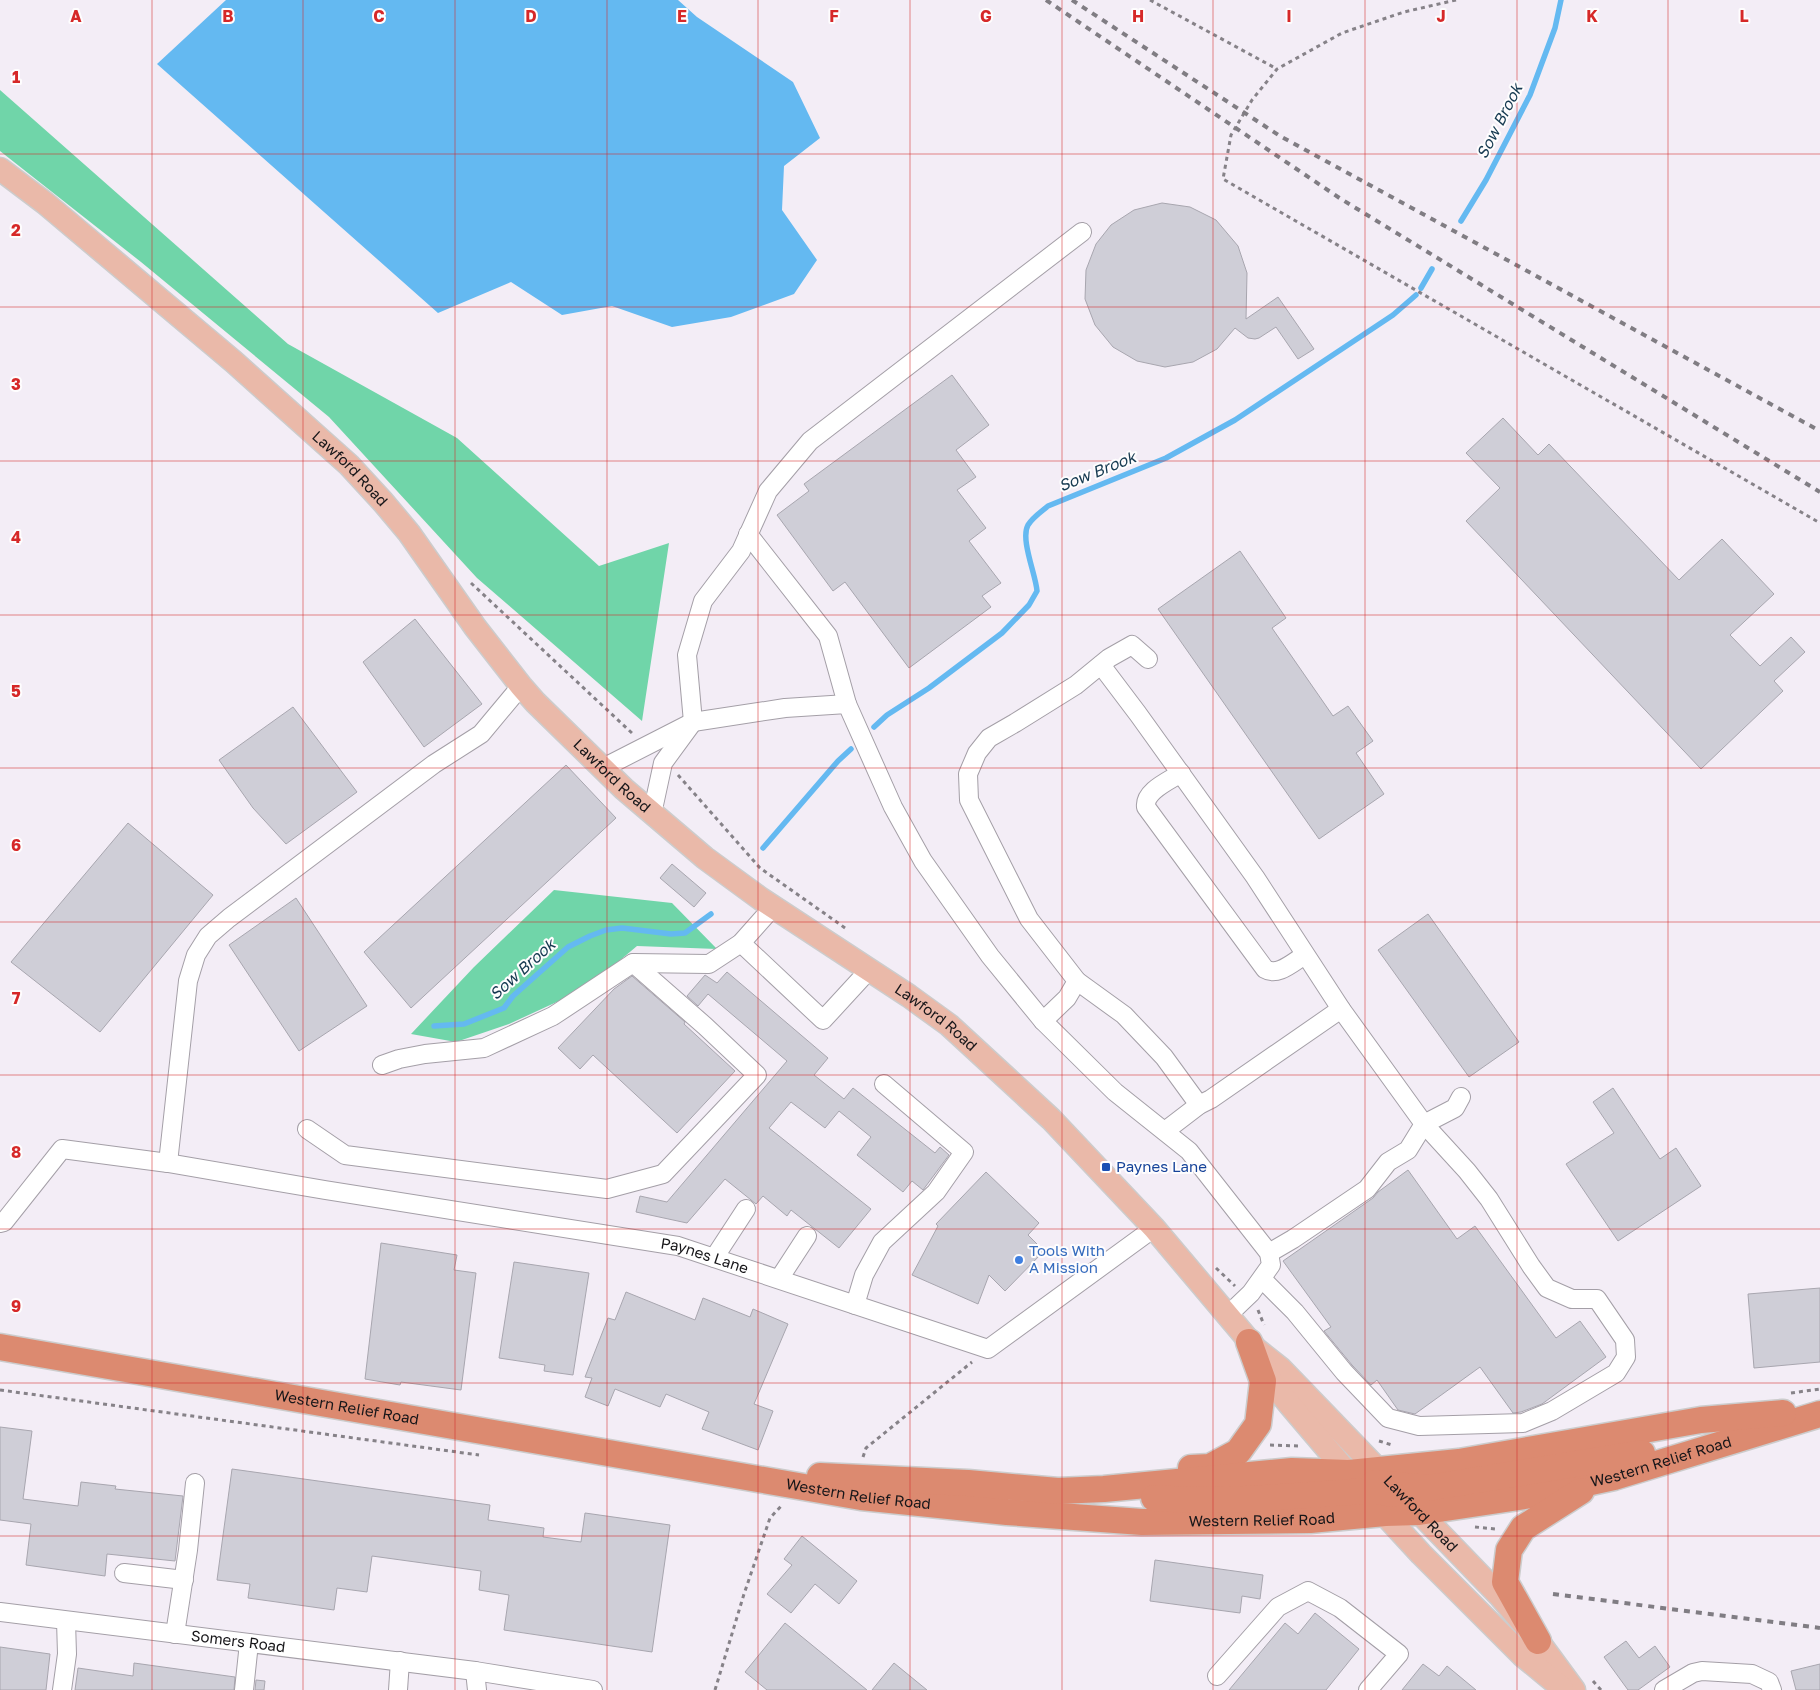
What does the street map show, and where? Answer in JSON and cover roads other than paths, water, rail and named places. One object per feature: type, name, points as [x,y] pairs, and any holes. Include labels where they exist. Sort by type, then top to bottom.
[{"type":"highway","points":[[1058,1491],[1119,1472],[1210,1467],[1238,1452],[1258,1424],[1261,1411],[1263,1382],[1252,1345]]},
{"type":"highway","name":"Western Relief Road","points":[[0,1347],[861,1497],[1008,1512],[1142,1522],[1310,1520],[1381,1490],[1459,1462],[1701,1420],[1820,1409]]},
{"type":"highway","name":"Western Relief Road","points":[[695,1469],[968,1483],[1058,1491],[1104,1489],[1292,1471],[1381,1490],[1531,1495],[1601,1480],[1820,1414]]},
{"type":"highway","points":[[1381,1490],[1428,1488],[1749,1435]]},
{"type":"highway","points":[[1538,1641],[1505,1582],[1509,1550],[1523,1528],[1560,1502],[1601,1480]]},
{"type":"main road","name":"Lawford Road","points":[[0,169],[45,203],[234,362],[349,465],[409,533],[475,627],[521,686],[535,702],[652,814],[704,858],[773,907],[949,1025],[1051,1119],[1154,1228],[1228,1315],[1252,1345],[1272,1383],[1381,1490],[1499,1595],[1538,1641],[1574,1690]]},
{"type":"main road","name":"Lawford Road","points":[[1252,1345],[1280,1368],[1381,1490],[1421,1554],[1522,1656],[1564,1690]]},
{"type":"street","points":[[652,814],[663,763],[693,722],[688,655],[703,601],[741,551],[768,491],[810,441],[1082,232]]},
{"type":"street","points":[[748,534],[828,636],[847,704],[893,807],[923,861],[990,956],[1043,1020],[1115,1092],[1189,1152],[1268,1253],[1271,1265],[1251,1293],[1228,1315]]},
{"type":"street","points":[[1148,660],[1132,645],[1101,665],[1076,685],[1015,724],[989,738],[977,753],[968,774],[969,800],[1029,919],[1077,982],[1124,1015],[1164,1057],[1198,1105]]},
{"type":"street","points":[[1101,665],[1255,877],[1341,1009],[1424,1124],[1467,1171],[1488,1198],[1547,1288],[1572,1299],[1597,1299],[1625,1340],[1626,1356],[1616,1373],[1552,1411],[1523,1423],[1419,1426],[1388,1418],[1344,1372],[1295,1312],[1262,1278]]},
{"type":"street","points":[[168,1163],[188,982],[196,955],[208,936],[229,918],[434,764],[481,734],[521,686]]},
{"type":"street","points":[[603,768],[693,722],[785,708],[847,704]]},
{"type":"street","points":[[1181,773],[1149,795],[1146,800],[1146,807],[1265,969],[1271,972],[1277,971],[1305,955]]},
{"type":"street","points":[[382,1065],[399,1059],[425,1054],[484,1048],[552,1016],[634,963],[709,964],[741,943],[773,907]]},
{"type":"street","points":[[741,943],[823,1020],[869,970]]},
{"type":"street","points":[[307,1128],[345,1155],[608,1189],[663,1174],[756,1075],[705,1026],[634,963]]},
{"type":"street","points":[[1043,1020],[1067,998],[1077,982]]},
{"type":"street","points":[[1164,1132],[1198,1105],[1211,1099],[1341,1009]]},
{"type":"street","points":[[855,1305],[864,1275],[882,1242],[936,1192],[964,1152],[884,1084]]},
{"type":"street","points":[[1268,1253],[1293,1239],[1367,1189],[1388,1162],[1408,1150],[1424,1124],[1455,1108],[1461,1097]]},
{"type":"street","name":"Paynes Lane","points":[[0,1222],[4,1222],[62,1149],[168,1163],[678,1246],[988,1349],[1154,1228]]},
{"type":"street","points":[[714,1258],[746,1209]]},
{"type":"street","points":[[779,1279],[807,1236]]},
{"type":"street","points":[[175,1634],[196,1483]]},
{"type":"street","points":[[124,1573],[184,1580]]},
{"type":"street","points":[[1217,1676],[1278,1607],[1308,1591],[1340,1608],[1399,1654],[1368,1690]]},
{"type":"street","name":"Somers Road","points":[[0,1612],[400,1661],[592,1690]]},
{"type":"street","points":[[62,1690],[67,1654],[66,1621]]},
{"type":"street","points":[[244,1690],[249,1643]]},
{"type":"street","points":[[398,1690],[400,1661]]},
{"type":"street","points":[[475,1671],[477,1690]]},
{"type":"street","points":[[1664,1690],[1693,1673],[1702,1671],[1752,1674],[1769,1682],[1772,1690]]},
{"type":"water","points":[[226,0],[678,0],[697,17],[793,82],[820,138],[784,166],[782,210],[817,260],[794,294],[731,317],[672,327],[612,306],[562,315],[511,282],[438,313],[157,64]]},
{"type":"waterway","name":"Sow Brook","points":[[1461,221],[1486,180],[1530,95],[1555,28],[1561,0]]},
{"type":"waterway","points":[[1421,288],[1432,269]]},
{"type":"waterway","name":"Sow Brook","points":[[874,727],[887,715],[929,688],[1002,633],[1029,605],[1037,591],[1027,548],[1026,531],[1032,520],[1048,506],[1166,458],[1235,420],[1393,315],[1416,295]]},
{"type":"waterway","name":"Sow Brook","points":[[763,848],[838,761],[851,749]]},
{"type":"waterway","name":"Sow Brook","points":[[434,1026],[464,1024],[504,1008],[513,996],[568,947],[590,936],[606,930],[622,928],[671,934],[685,933],[711,914]]},
{"type":"railway","points":[[1046,0],[1341,199],[1820,492]]},
{"type":"railway","points":[[1072,0],[1280,136],[1820,431]]},
{"type":"railway","points":[[1553,1594],[1820,1628]]},
{"type":"place","name":"Paynes Lane","points":[[1106,1167]]},
{"type":"place","name":"Tools With A Mission","points":[[1019,1260]]}]
